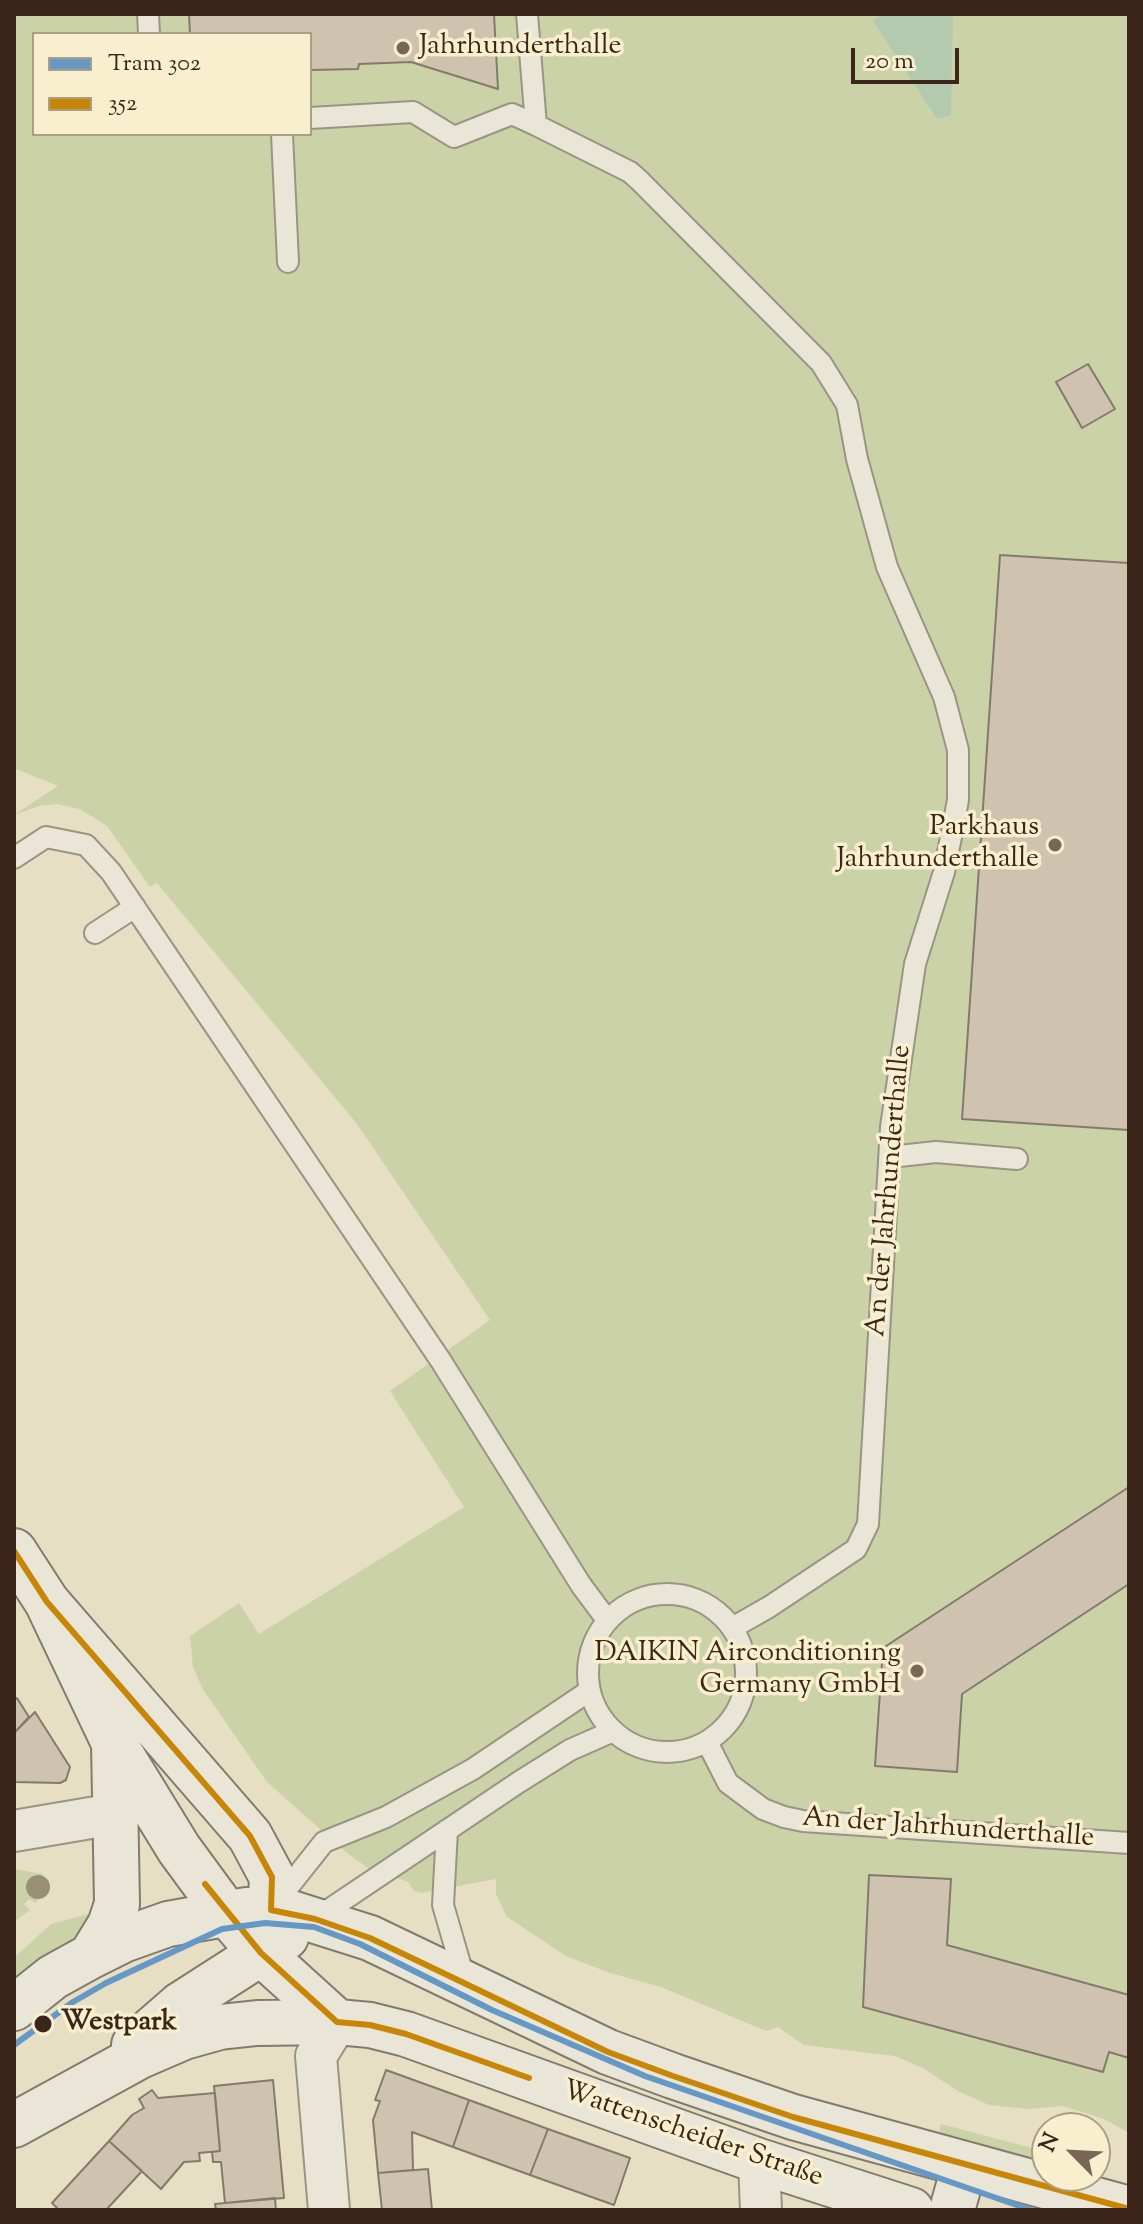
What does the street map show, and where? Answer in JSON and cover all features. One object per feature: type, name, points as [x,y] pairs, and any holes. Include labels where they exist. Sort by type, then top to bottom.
[{"type":"main road","points":[[14,1551],[47,1602],[114,1743],[179,1849],[226,1913],[261,1953],[337,2022]]},
{"type":"main road","points":[[47,1602],[250,1836],[272,1877],[270,1923],[261,1953]]},
{"type":"main road","points":[[91,1956],[110,1925],[117,1904],[114,1743]]},
{"type":"main road","name":"Wattenscheider Straße","points":[[14,2008],[53,1977],[123,1940],[168,1924],[226,1913],[271,1910],[315,1919],[370,1938],[608,2052],[673,2076],[793,2117],[1129,2209]]},
{"type":"main road","name":"Wattenscheider Straße","points":[[96,2078],[180,2005],[315,1919]]},
{"type":"main road","name":"Wattenscheider Straße","points":[[14,2125],[96,2078],[184,2037],[220,2027],[257,2023],[337,2022],[370,2025],[406,2034],[759,2161],[911,2210]]},
{"type":"main road","points":[[952,2210],[965,2164]]},
{"type":"street","points":[[14,1831],[114,1814]]},
{"type":"street","points":[[329,2210],[316,2056],[337,2022]]},
{"type":"street","points":[[759,2161],[761,2210]]},
{"type":"lane","points":[[527,14],[536,125]]},
{"type":"lane","name":"An der Jahrhunderthalle","points":[[312,118],[413,112],[454,137],[512,114],[630,172],[821,363],[847,405],[857,459],[887,567],[944,697],[958,750],[958,800],[944,872],[915,964],[893,1113],[868,1524],[856,1549],[732,1628]]},
{"type":"lane","points":[[282,136],[288,262]]},
{"type":"lane","points":[[14,858],[46,837],[86,845],[111,872],[441,1361],[581,1585],[607,1620]]},
{"type":"lane","points":[[95,933],[135,907]]},
{"type":"lane","points":[[890,1157],[936,1152],[1017,1159]]},
{"type":"lane","points":[[680,1594],[705,1603],[720,1613],[732,1628],[743,1650],[747,1676],[738,1710],[707,1742],[680,1752],[639,1747],[613,1731],[598,1713],[589,1691],[588,1663],[607,1620],[627,1604],[649,1595],[680,1594]]},
{"type":"lane","points":[[271,1910],[324,1842],[386,1817],[473,1769],[589,1691]]},
{"type":"lane","points":[[315,1919],[570,1750],[613,1731]]},
{"type":"lane","name":"An der Jahrhunderthalle","points":[[707,1742],[728,1783],[763,1809],[784,1817],[803,1821],[1129,1843]]},
{"type":"lane","points":[[447,1830],[443,1905],[466,1985]]},
{"type":"shaded area","points":[[14,14],[1129,14],[1129,2133],[1111,2123],[1111,2112],[1082,2112],[1063,2106],[1028,2109],[989,2105],[895,2056],[804,2045],[778,2027],[766,2031],[661,1987],[610,1973],[566,1956],[507,1917],[496,1894],[496,1879],[421,1893],[414,1891],[408,1882],[368,1868],[347,1853],[267,1782],[202,1688],[193,1667],[190,1636],[239,1603],[259,1634],[464,1507],[390,1391],[490,1320],[357,1124],[157,883],[150,887],[107,826],[80,809],[57,804],[39,806],[14,815],[58,786],[14,768]]},
{"type":"shaded area","points":[[881,14],[953,14],[951,115],[937,119],[873,21]]},
{"type":"shaded area","points":[[14,1869],[43,1874],[46,1884],[35,1903],[29,1899],[24,1904],[30,1910],[14,1922]]},
{"type":"shaded area","points":[[99,1911],[84,1932],[14,1983],[14,1958],[51,1924]]},
{"type":"shaded area","points":[[941,2124],[1031,2148],[1031,2163],[938,2137]]},
{"type":"building","name":"Jahrhunderthalle","points":[[189,14],[494,14],[498,89],[411,62],[359,64],[358,69],[312,70],[312,32],[190,32]]},
{"type":"building","points":[[1088,364],[1115,409],[1082,428],[1056,382]]},
{"type":"building","name":"Parkhaus Jahrhunderthalle","points":[[1000,555],[1129,563],[1129,1130],[962,1119]]},
{"type":"building","points":[[1129,1487],[1129,1584],[962,1694],[957,1772],[875,1766],[883,1648]]},
{"type":"building","points":[[17,1698],[29,1717],[14,1733],[14,1700]]},
{"type":"building","points":[[35,1712],[70,1767],[66,1780],[60,1783],[14,1782],[14,1733]]},
{"type":"building","points":[[869,1875],[951,1879],[947,1945],[1129,1995],[1129,2058],[1109,2052],[1103,2072],[863,2007]]},
{"type":"building","points":[[386,2070],[469,2100],[453,2147],[412,2132],[413,2170],[378,2173],[373,2120],[380,2101],[375,2100]]},
{"type":"building","points":[[273,2080],[284,2198],[225,2203],[221,2162],[213,2162],[212,2152],[220,2151],[214,2086]]},
{"type":"building","points":[[152,2090],[158,2098],[215,2093],[220,2151],[199,2153],[200,2161],[184,2162],[161,2189],[109,2141],[132,2115],[144,2108],[139,2099]]},
{"type":"building","points":[[469,2100],[548,2129],[530,2175],[453,2147]]},
{"type":"building","points":[[548,2129],[630,2158],[614,2205],[530,2175]]},
{"type":"building","points":[[109,2141],[142,2171],[106,2210],[59,2210],[52,2203]]},
{"type":"building","points":[[428,2169],[432,2210],[382,2210],[378,2173]]},
{"type":"building","points":[[275,2198],[276,2210],[216,2210],[215,2204]]},
{"type":"tram line","name":"302","points":[[14,2045],[73,2002],[106,1983],[222,1929],[265,1923],[314,1927],[360,1944],[492,2010],[645,2076],[1031,2210]]},
{"type":"transit line","name":"352","points":[[14,1551],[47,1602],[250,1836],[272,1877],[271,1910],[315,1919],[370,1938],[608,2052],[673,2076],[793,2117],[1129,2209]]},
{"type":"transit line","name":"352","points":[[205,1884],[261,1953],[337,2022],[370,2025],[406,2034],[529,2078]]},
{"type":"place","name":"Jahrhunderthalle","points":[[403,48]]},
{"type":"place","name":"Parkhaus Jahrhunderthalle","points":[[1055,845]]},
{"type":"place","name":"DAIKIN Airconditioning Germany GmbH","points":[[917,1671]]},
{"type":"place","name":"Westpark","points":[[43,2024]]}]
